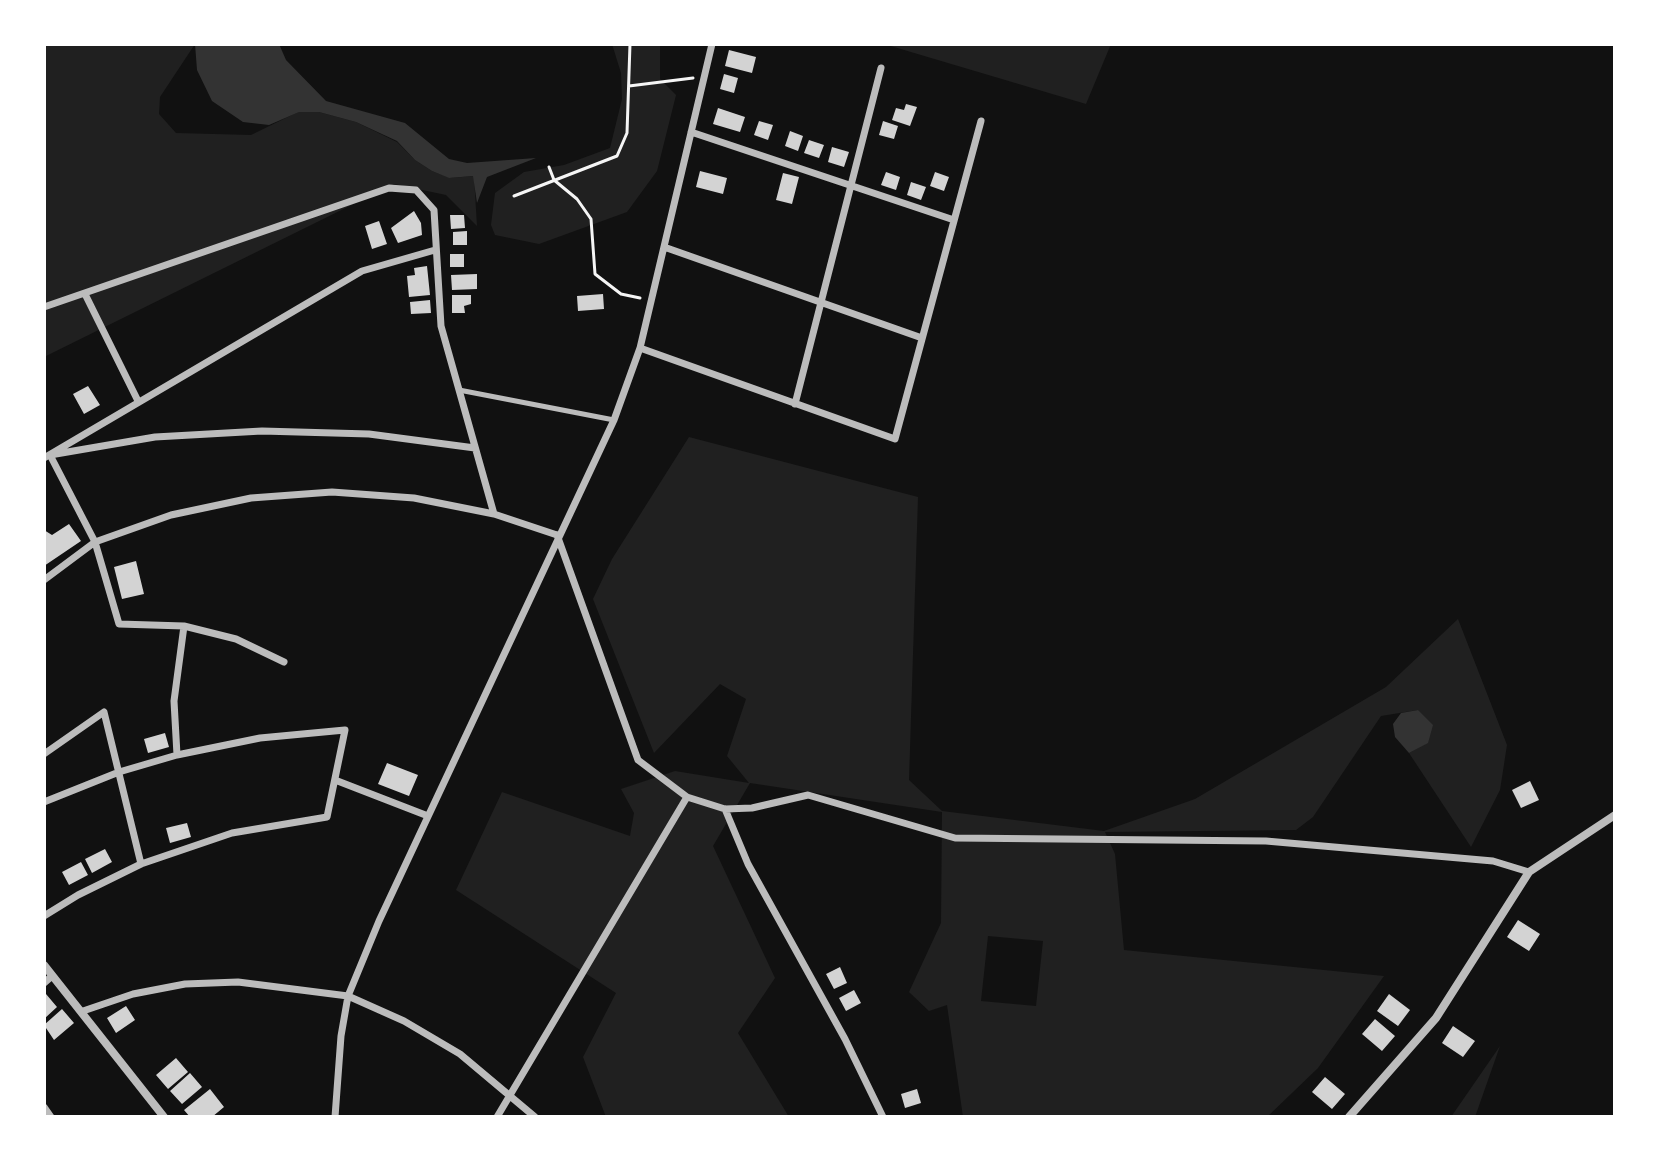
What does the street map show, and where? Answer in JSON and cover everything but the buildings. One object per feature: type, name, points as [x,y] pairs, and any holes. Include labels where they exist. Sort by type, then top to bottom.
[{"type":"street","points":[[335,1117],[341,1036],[348,996],[557,535],[614,420],[640,348],[712,44]]},
{"type":"street","points":[[795,404],[881,68]]},
{"type":"street","points":[[640,348],[895,439],[981,121]]},
{"type":"street","points":[[691,132],[954,220]]},
{"type":"street","points":[[44,307],[389,188],[416,190],[434,210],[441,326],[494,514]]},
{"type":"street","points":[[664,247],[922,338]]},
{"type":"street","points":[[47,456],[362,271],[435,250]]},
{"type":"street","points":[[85,294],[138,401]]},
{"type":"street","points":[[459,390],[614,420]]},
{"type":"street","points":[[47,456],[155,437],[262,431],[369,434],[475,448]]},
{"type":"street","points":[[47,456],[95,542],[119,624],[184,626],[236,639],[284,662]]},
{"type":"street","points":[[44,580],[95,542],[171,515],[251,498],[332,492],[414,498],[494,514],[557,535]]},
{"type":"street","points":[[557,535],[638,760],[687,797],[725,809],[752,808],[808,795],[955,838],[1266,841],[1493,861],[1529,872]]},
{"type":"street","points":[[177,755],[174,701],[184,626]]},
{"type":"street","points":[[44,754],[104,712],[141,864]]},
{"type":"street","points":[[44,802],[119,772],[177,755],[260,738],[345,730],[327,817],[232,833],[141,864],[78,895],[44,916]]},
{"type":"street","points":[[335,780],[428,816]]},
{"type":"street","points":[[497,1117],[687,797]]},
{"type":"street","points":[[725,809],[748,864],[845,1039],[883,1117]]},
{"type":"street","points":[[1349,1117],[1436,1018],[1529,872],[1615,815]]},
{"type":"street","points":[[44,965],[164,1117]]},
{"type":"street","points":[[44,983],[52,976]]},
{"type":"street","points":[[83,1011],[133,994],[185,984],[238,982],[348,996],[404,1021],[460,1054],[535,1117]]},
{"type":"street","points":[[44,1107],[51,1117]]},
{"type":"path","points":[[514,196],[617,156],[627,133],[630,44]]},
{"type":"path","points":[[629,86],[704,77]]},
{"type":"path","points":[[549,167],[554,180],[577,199],[591,219],[595,274],[621,294],[651,300]]},
{"type":"shaded area","points":[[44,44],[195,44],[160,97],[159,114],[176,133],[251,135],[298,112],[319,112],[356,122],[397,142],[432,171],[450,178],[474,176],[477,226],[446,195],[394,184],[44,357]]},
{"type":"shaded area","points":[[195,44],[279,44],[286,60],[326,101],[405,123],[449,159],[467,163],[536,158],[487,177],[477,203],[473,176],[449,178],[432,171],[415,160],[397,141],[356,122],[319,112],[299,112],[269,125],[243,122],[212,101],[197,70]]},
{"type":"shaded area","points":[[612,44],[660,44],[660,79],[676,95],[657,171],[627,212],[539,244],[495,235],[491,225],[495,193],[524,172],[564,165],[610,148],[622,99],[621,73]]},
{"type":"shaded area","points":[[884,44],[1111,44],[1086,104]]},
{"type":"shaded area","points":[[689,437],[918,497],[909,780],[942,811],[1104,831],[1195,799],[1386,687],[1458,619],[1507,745],[1500,790],[1471,847],[1409,753],[1428,742],[1418,710],[1381,716],[1313,817],[1296,830],[1105,832],[1115,854],[1124,950],[1384,976],[1318,1068],[1267,1117],[963,1117],[947,1005],[929,1011],[909,992],[941,923],[942,812],[750,783],[713,846],[775,978],[738,1033],[789,1117],[606,1117],[583,1057],[616,993],[456,890],[502,792],[630,836],[634,813],[621,789],[675,771],[749,783],[727,756],[746,699],[720,684],[654,753],[593,599],[612,559]],"holes":[[[988,936],[1043,941],[1036,1006],[981,1001]]]},
{"type":"shaded area","points":[[1418,710],[1433,725],[1428,743],[1409,753],[1395,737],[1393,724],[1401,713]]},
{"type":"shaded area","points":[[1500,1046],[1475,1117],[1451,1117]]}]
